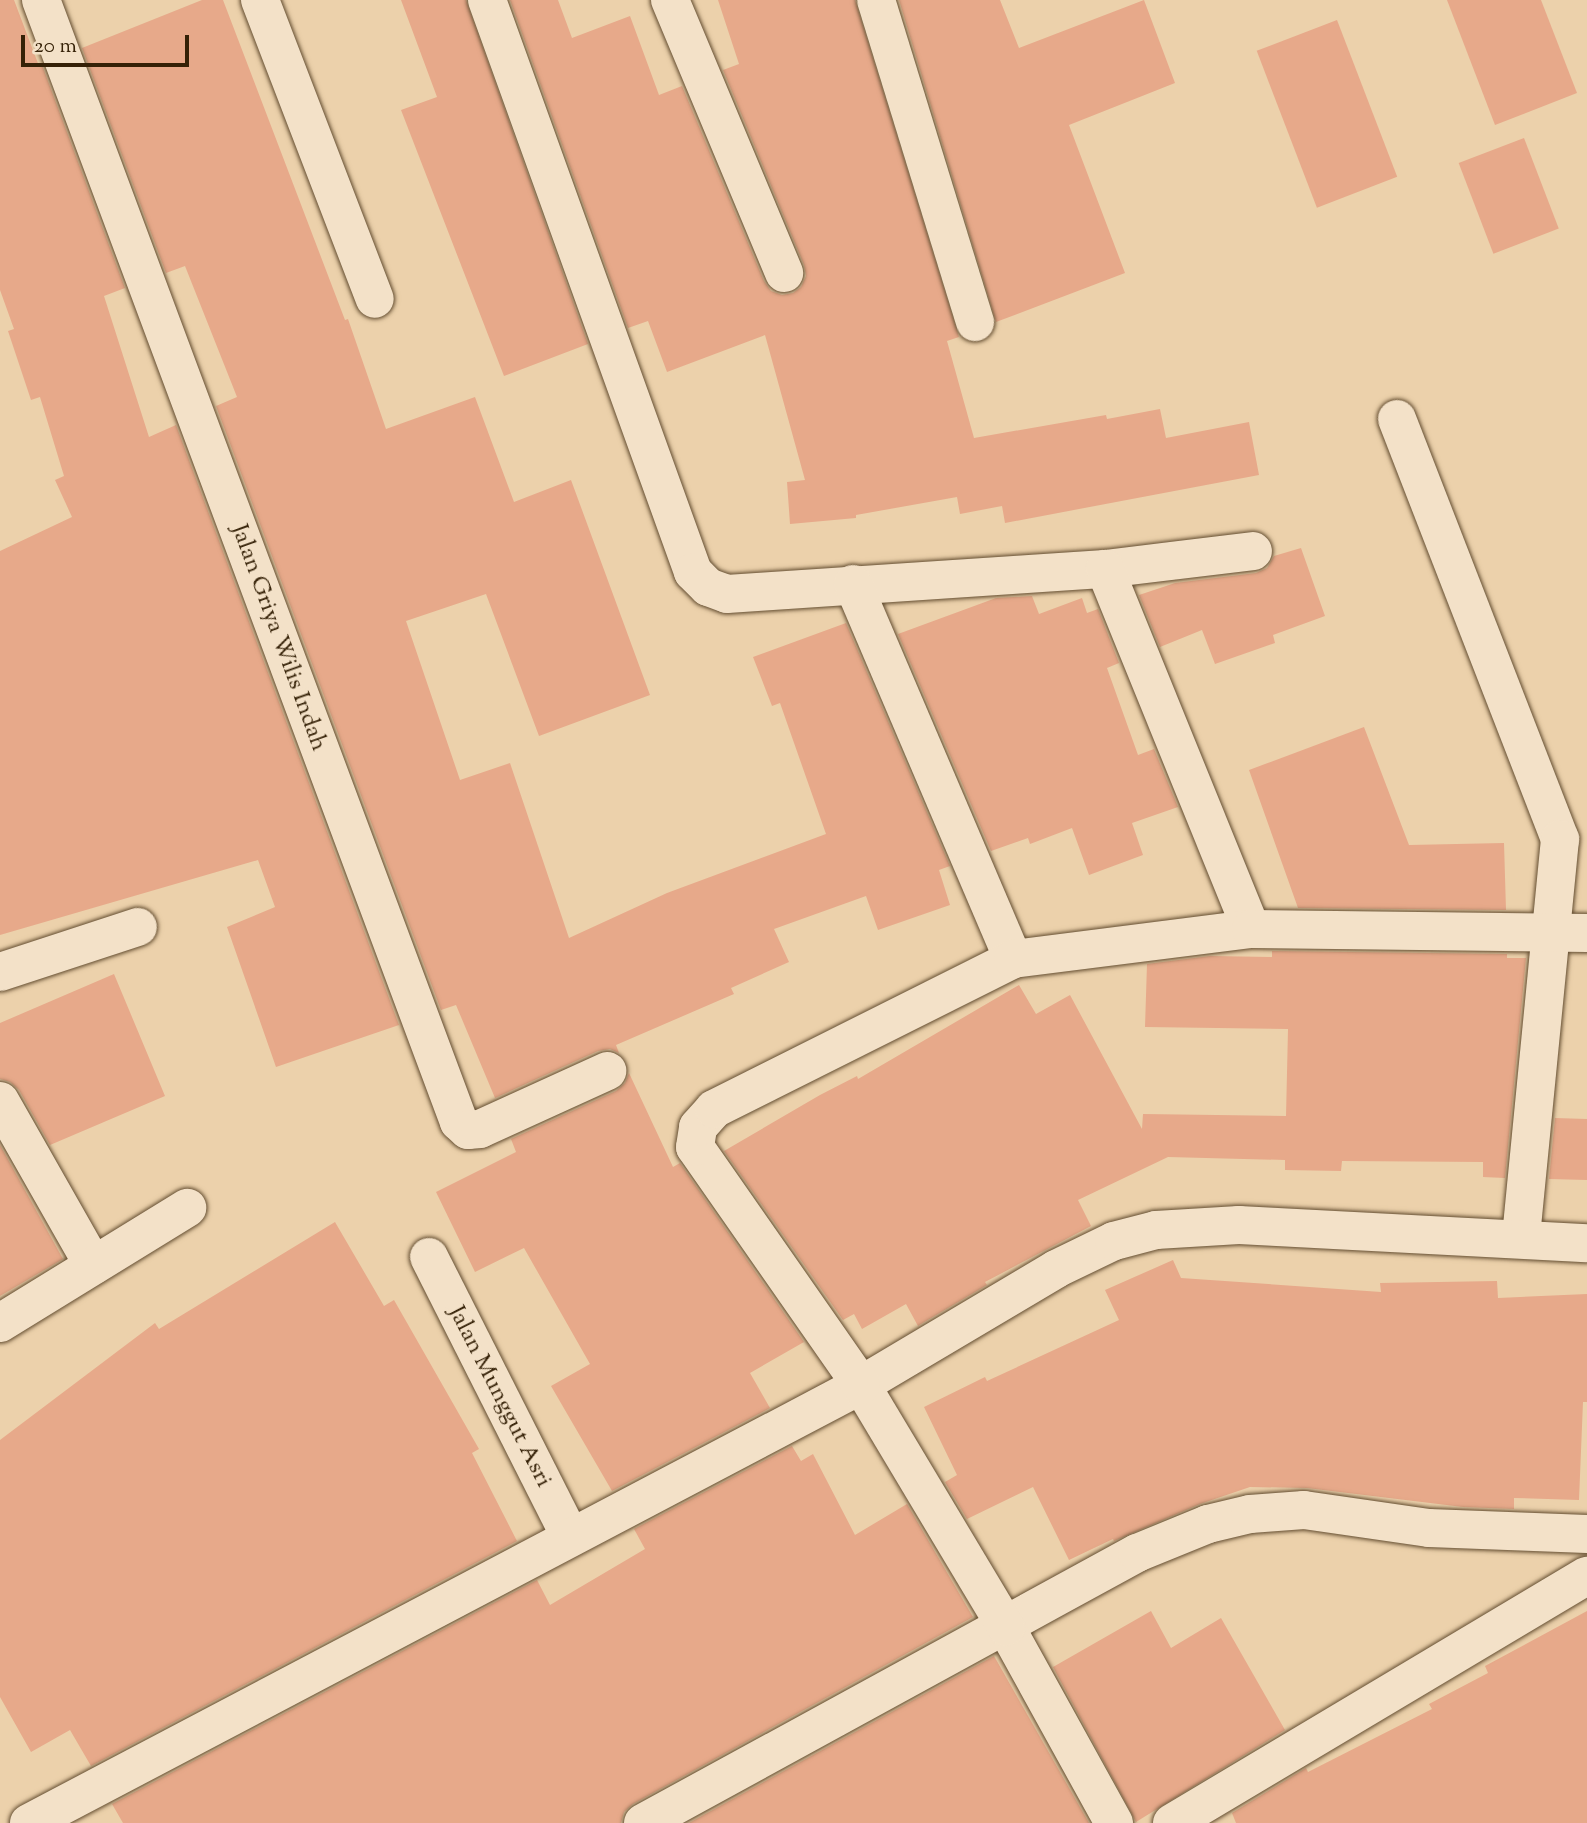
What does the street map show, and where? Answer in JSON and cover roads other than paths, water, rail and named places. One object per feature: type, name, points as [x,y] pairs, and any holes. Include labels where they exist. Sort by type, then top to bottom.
[{"type":"street","name":"Jalan Griya Wilis Indah","points":[[41,0],[459,1122],[468,1130],[480,1129],[607,1072]]},
{"type":"street","points":[[260,0],[375,299]]},
{"type":"street","points":[[487,0],[692,572],[708,587],[727,594],[1105,569],[1253,551]]},
{"type":"street","points":[[670,0],[784,273]]},
{"type":"street","points":[[876,0],[975,322]]},
{"type":"street","points":[[1397,419],[1560,839],[1570,932],[1521,1237]]},
{"type":"street","points":[[1105,569],[1251,929]]},
{"type":"street","points":[[853,584],[1013,959]]},
{"type":"street","points":[[0,972],[138,928]]},
{"type":"street","points":[[1114,1823],[1006,1627],[861,1385],[695,1147],[698,1127],[714,1110],[1013,959],[1251,929],[1570,932]]},
{"type":"street","points":[[0,1101],[93,1265]]},
{"type":"street","points":[[0,1324],[187,1208]]},
{"type":"street","points":[[29,1823],[861,1385],[1056,1269],[1114,1241],[1156,1230],[1239,1225],[1521,1237],[1587,1243]]},
{"type":"street","name":"Jalan Munggut Asri","points":[[429,1257],[570,1536]]},
{"type":"street","points":[[643,1823],[1006,1627],[1137,1553],[1208,1524],[1250,1514],[1304,1510],[1429,1528],[1587,1534]]},
{"type":"street","points":[[1172,1823],[1587,1576]]}]
